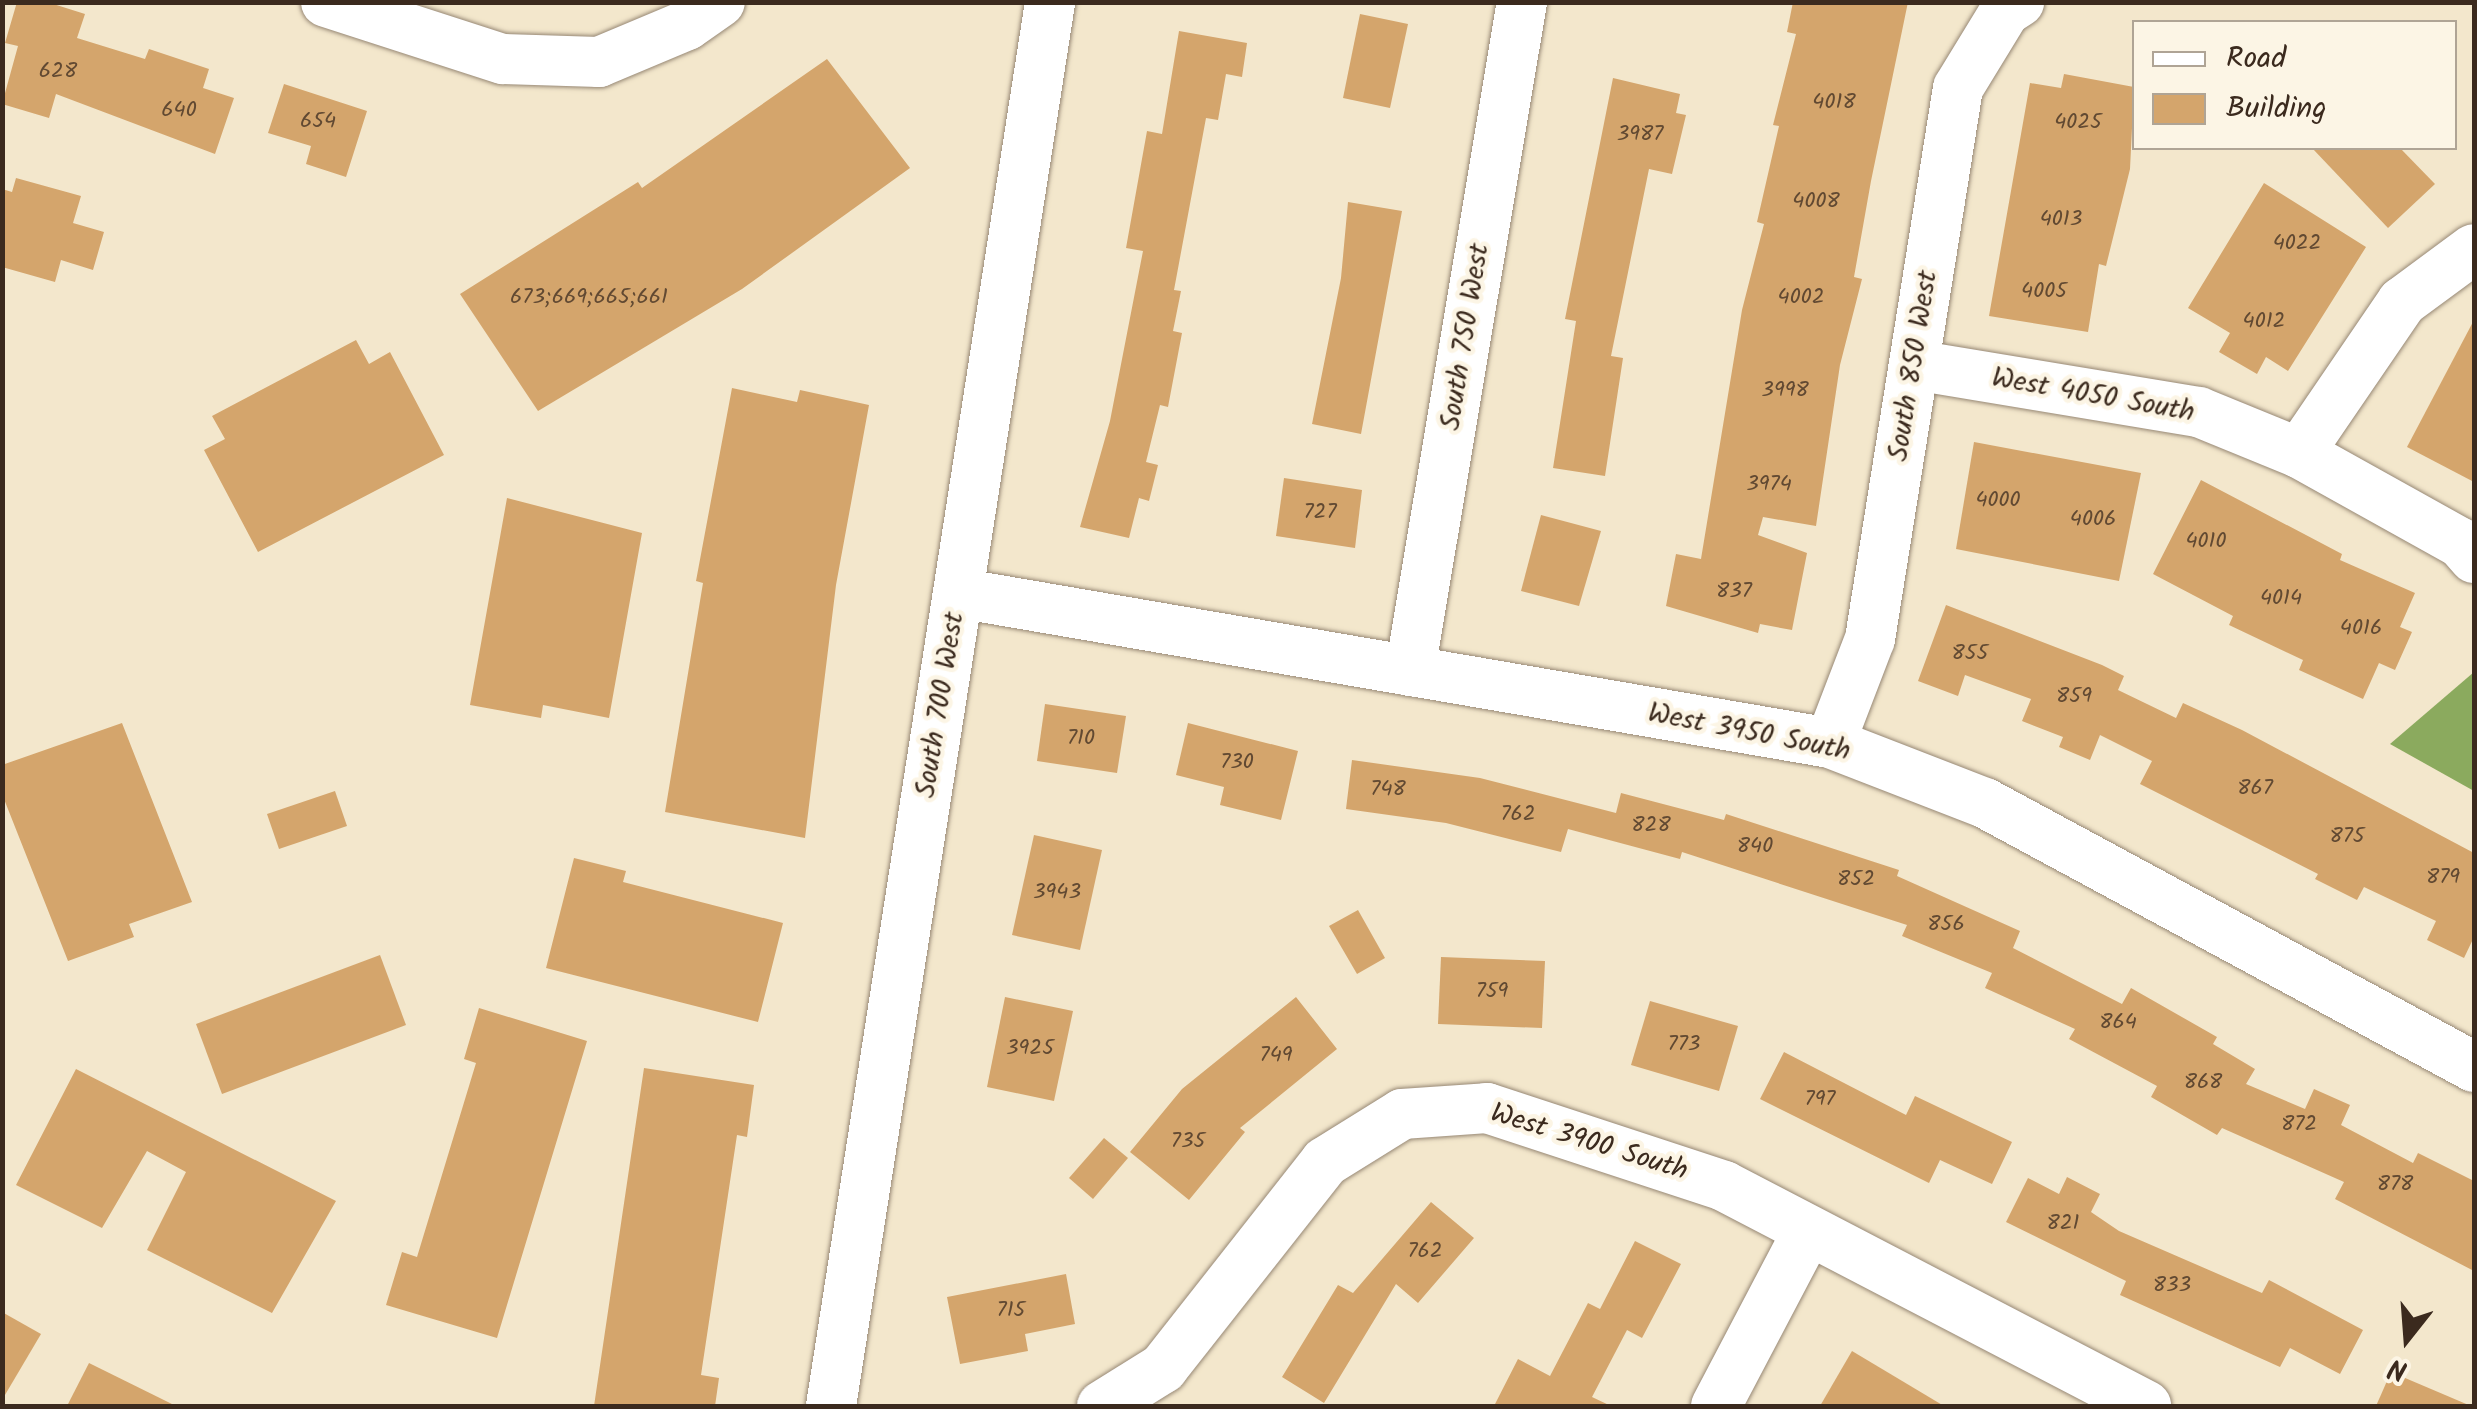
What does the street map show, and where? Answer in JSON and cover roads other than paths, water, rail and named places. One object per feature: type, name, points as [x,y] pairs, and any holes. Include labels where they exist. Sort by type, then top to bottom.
[{"type":"street","points":[[333,4],[503,60],[599,62],[686,25],[720,2]]},
{"type":"street","name":"South 700 West","points":[[831,1406],[1050,2]]},
{"type":"street","name":"South 750 West","points":[[1410,671],[1522,2]]},
{"type":"street","name":"South 850 West","points":[[1830,743],[1870,639],[1958,88],[2005,11],[2019,2]]},
{"type":"street","points":[[2299,453],[2402,302],[2474,249]]},
{"type":"street","name":"West 4050 South","points":[[1914,365],[2199,412],[2299,453],[2461,543],[2474,558]]},
{"type":"street","name":"West 3950 South","points":[[958,593],[1830,743],[1985,803],[2474,1067]]},
{"type":"street","name":"West 3900 South","points":[[1102,1406],[1163,1368],[1325,1162],[1402,1114],[1487,1108],[1724,1186],[1807,1233],[2146,1406]]},
{"type":"street","points":[[1716,1406],[1807,1233]]}]
